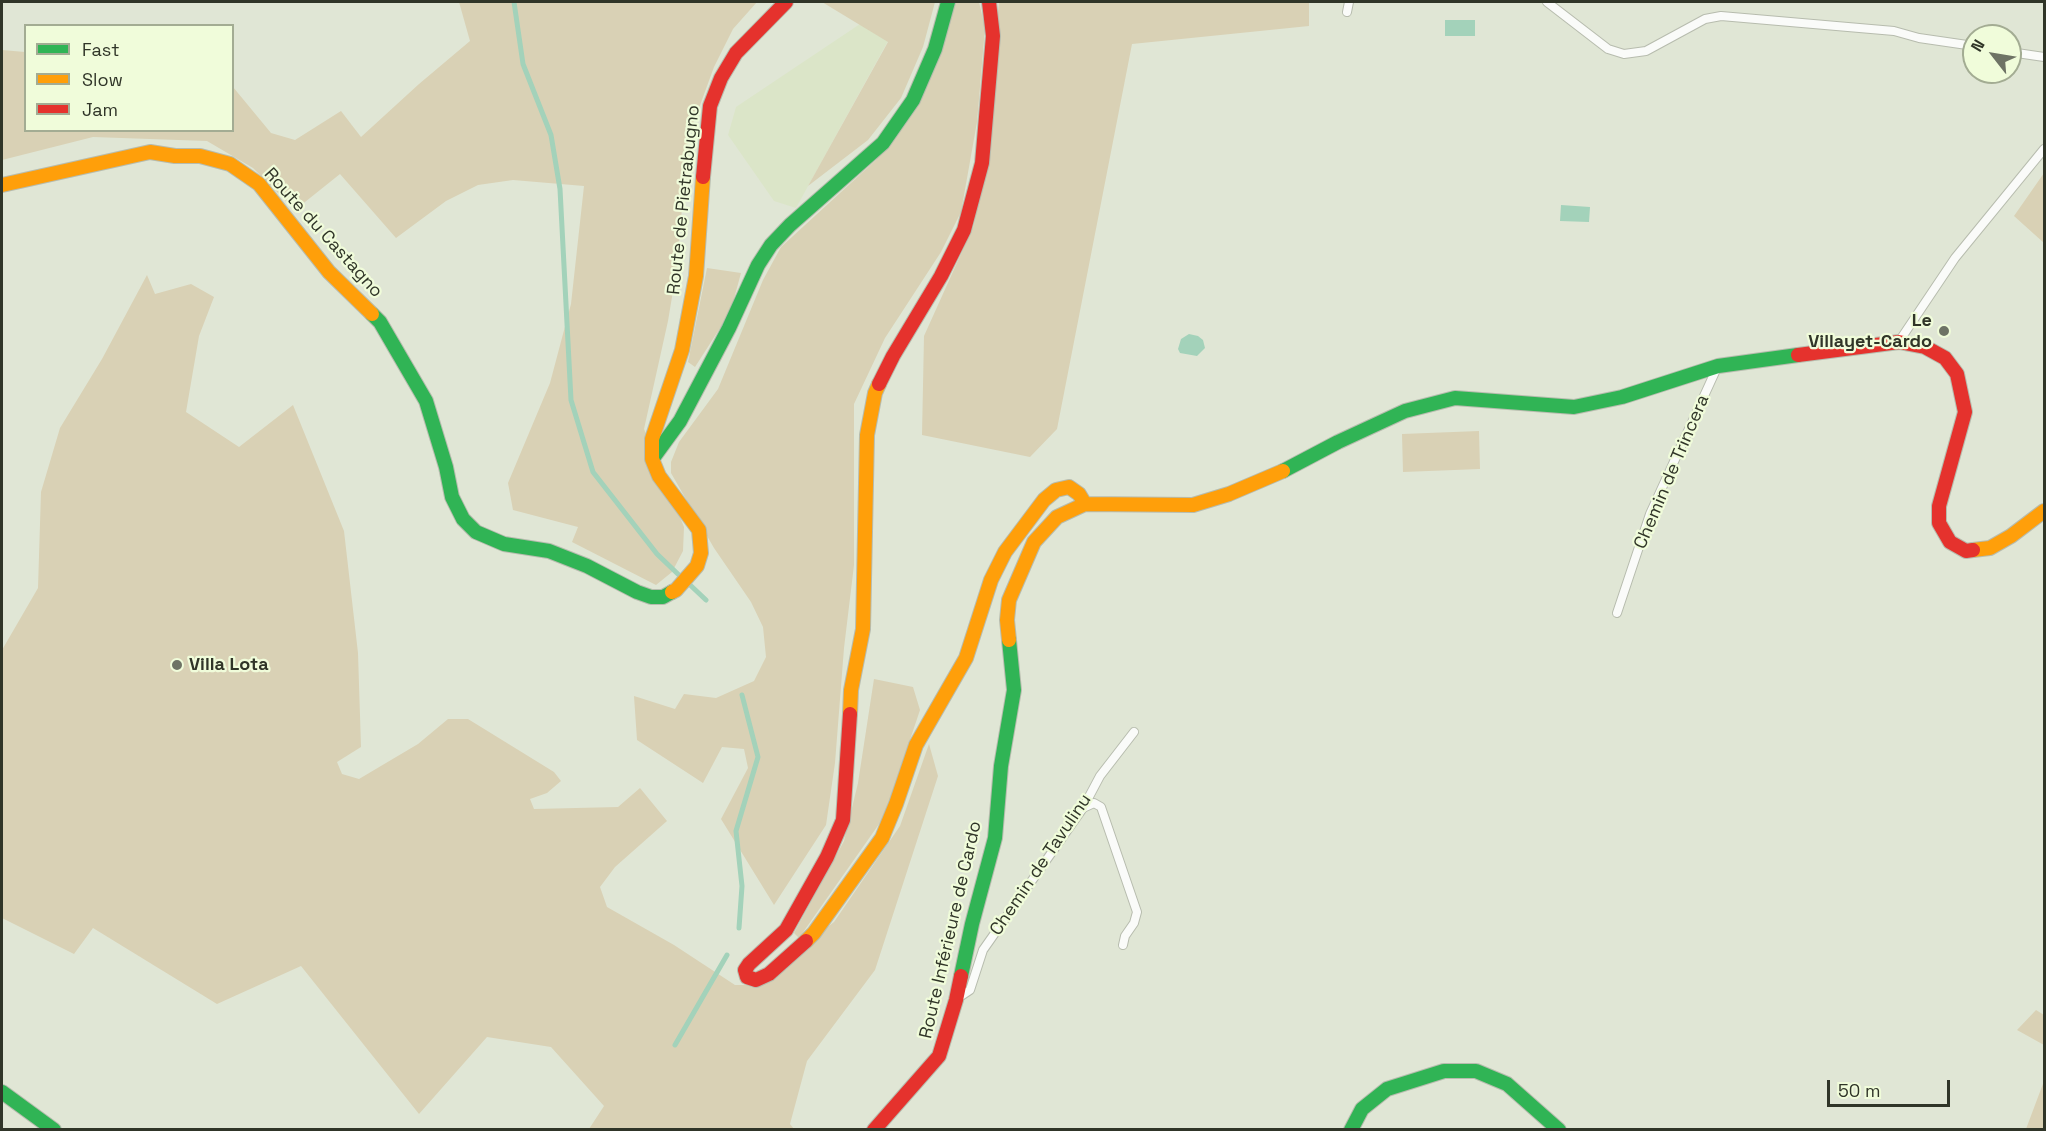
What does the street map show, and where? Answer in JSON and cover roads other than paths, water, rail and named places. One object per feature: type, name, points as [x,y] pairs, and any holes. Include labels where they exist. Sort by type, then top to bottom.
[{"type":"street","name":"Route de Pietrabugno","points":[[652,459],[652,439],[682,350],[696,276],[710,106],[721,78],[736,53],[786,2]]},
{"type":"street","points":[[652,459],[680,421],[758,265],[771,245],[790,225],[883,143],[914,100],[935,49],[948,2]]},
{"type":"street","points":[[988,2],[993,36],[982,164],[964,230],[941,276],[893,356],[875,393],[867,435],[863,629],[851,690],[843,820],[827,857],[786,930],[749,964],[745,970],[747,977],[756,980],[769,974],[814,933],[882,838],[897,804],[916,745],[966,658],[991,580],[1005,552],[1044,500],[1056,490],[1069,487],[1085,504]]},
{"type":"street","name":"Route du Castagno","points":[[2,185],[150,152],[175,156],[200,156],[230,164],[259,184],[329,273],[380,322],[426,401],[446,467],[452,497],[463,519],[476,532],[504,544],[549,551],[587,566],[637,592],[651,597],[663,597],[676,590],[697,566],[701,553],[699,530],[659,476],[652,459]]},
{"type":"street","name":"Route Inférieure de Cardo","points":[[874,1130],[939,1056],[956,1000],[972,924],[995,838],[1001,766],[1014,690],[1007,620],[1009,600],[1034,542],[1057,517],[1085,504],[1193,505],[1278,474],[1338,442],[1405,411],[1455,398],[1574,407],[1622,397],[1718,366],[1899,342],[1925,347],[1946,358],[1957,374],[1965,412],[1939,506],[1939,523],[1950,542],[1966,551],[1990,548],[2011,536],[2044,511]]},
{"type":"street","points":[[1351,1130],[1362,1109],[1386,1089],[1444,1071],[1476,1071],[1507,1084],[1559,1130]]},
{"type":"street","points":[[2,1092],[54,1130]]},
{"type":"lane","points":[[1347,12],[1349,2]]},
{"type":"lane","points":[[1547,2],[1608,49],[1624,54],[1646,51],[1705,19],[1721,16],[1894,31],[1919,38],[1962,44]]},
{"type":"lane","points":[[2022,54],[2044,57]]},
{"type":"lane","points":[[1899,342],[1955,258],[2044,149]]},
{"type":"lane","name":"Chemin de Trincera","points":[[1617,614],[1650,514],[1718,366]]},
{"type":"lane","name":"Chemin de Tavulinu","points":[[956,1000],[970,990],[983,950],[1083,808],[1100,776],[1134,732]]},
{"type":"lane","points":[[1083,808],[1094,803],[1101,807],[1137,912],[1123,945]]},
{"type":"waterway","points":[[514,2],[523,64],[551,135],[560,189],[571,400],[593,472],[657,554],[681,577]]},
{"type":"waterway","points":[[688,583],[706,600]]},
{"type":"waterway","points":[[739,928],[742,886],[736,831],[758,757],[742,695]]},
{"type":"waterway","points":[[675,1045],[727,955]]},
{"type":"place","name":"Le Villayet-Cardo","points":[[1944,331]]},
{"type":"place","name":"Villa Lota","points":[[177,665]]}]
